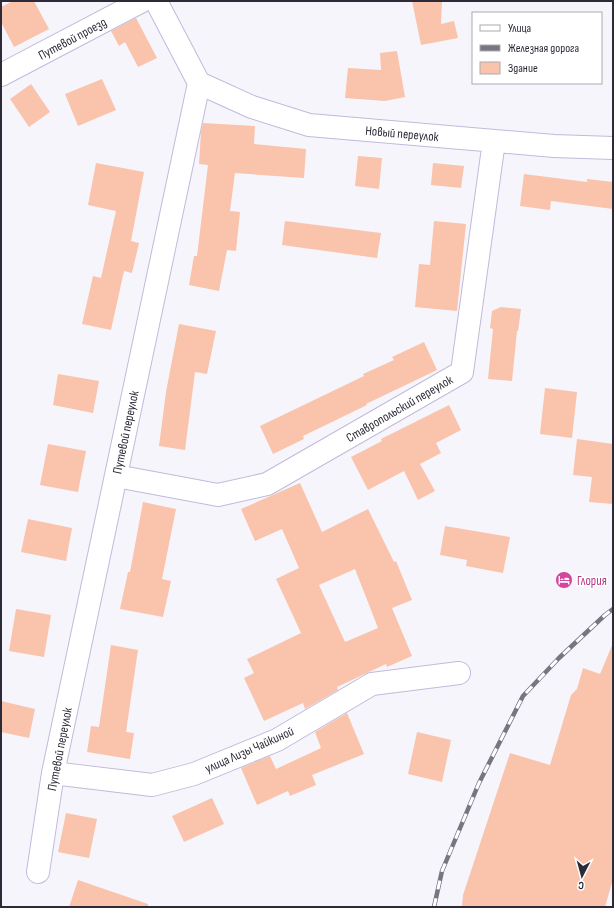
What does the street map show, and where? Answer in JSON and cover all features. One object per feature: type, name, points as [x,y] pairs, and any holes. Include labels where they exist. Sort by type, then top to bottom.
[{"type":"street","name":"Путевой проезд","points":[[1,75],[142,1]]},
{"type":"street","points":[[156,1],[199,83]]},
{"type":"street","name":"Новый переулок","points":[[199,83],[252,107],[309,125],[554,146],[613,148]]},
{"type":"street","name":"Путевой переулок","points":[[38,872],[53,773],[199,83]]},
{"type":"street","name":"Ставропольский переулок","points":[[116,476],[218,495],[267,484],[462,372],[494,141]]},
{"type":"street","name":"улица Лизы Чайкиной","points":[[53,773],[152,785],[194,774],[277,740],[372,684],[459,674]]},
{"type":"building","points":[[13,1],[34,1],[49,29],[14,47],[1,22],[1,7]]},
{"type":"building","points":[[412,1],[442,1],[441,24],[454,21],[458,38],[421,45]]},
{"type":"building","points":[[136,18],[157,58],[138,67],[125,42],[119,46],[111,31]]},
{"type":"building","points":[[397,51],[405,97],[385,101],[345,98],[348,68],[381,70],[380,53]]},
{"type":"building","points":[[102,79],[116,110],[78,126],[65,94]]},
{"type":"building","points":[[31,84],[50,112],[29,127],[10,99]]},
{"type":"building","points":[[203,123],[255,126],[254,144],[306,149],[304,178],[235,173],[230,211],[240,212],[236,251],[227,250],[219,291],[189,285],[194,256],[197,256],[208,165],[199,164]]},
{"type":"building","points":[[358,156],[382,158],[379,189],[355,186]]},
{"type":"building","points":[[96,163],[144,172],[131,241],[139,243],[132,273],[124,271],[111,330],[82,324],[93,276],[101,278],[116,211],[88,205]]},
{"type":"building","points":[[433,163],[464,166],[461,188],[431,185]]},
{"type":"building","points":[[524,174],[587,182],[587,179],[613,182],[613,209],[551,201],[550,210],[520,206]]},
{"type":"building","points":[[285,221],[381,233],[377,258],[282,245]]},
{"type":"building","points":[[434,221],[466,224],[457,311],[415,307],[419,264],[430,265]]},
{"type":"building","points":[[501,307],[521,309],[517,331],[512,381],[488,379],[493,329],[490,328],[492,311]]},
{"type":"building","points":[[179,324],[216,331],[207,374],[195,372],[185,450],[159,446],[166,392]]},
{"type":"building","points":[[424,342],[437,370],[303,436],[304,439],[273,454],[260,426],[364,376],[363,374],[394,360],[392,357]]},
{"type":"building","points":[[58,374],[99,381],[93,413],[53,405]]},
{"type":"building","points":[[545,388],[577,392],[572,438],[540,434]]},
{"type":"building","points":[[449,405],[461,430],[436,443],[441,453],[420,464],[435,491],[418,500],[404,471],[368,490],[351,457],[382,441],[381,439]]},
{"type":"building","points":[[577,439],[613,444],[613,504],[589,502],[592,477],[573,475]]},
{"type":"building","points":[[48,444],[86,451],[78,492],[40,485]]},
{"type":"building","points":[[300,483],[322,532],[368,509],[394,562],[396,561],[412,600],[392,608],[412,656],[387,667],[386,664],[337,687],[338,690],[305,709],[303,703],[264,721],[244,678],[254,673],[247,659],[301,633],[276,579],[299,568],[282,529],[255,541],[241,509]],"holes":[[[355,569],[378,628],[345,642],[319,585]]]},
{"type":"building","points":[[143,502],[176,509],[162,579],[171,581],[163,617],[120,609],[128,572],[130,572]]},
{"type":"building","points":[[28,519],[72,528],[66,561],[21,552]]},
{"type":"building","points":[[445,526],[510,537],[503,573],[466,566],[467,560],[440,555]]},
{"type":"building","points":[[16,609],[51,615],[44,657],[9,651]]},
{"type":"building","points":[[613,643],[613,879],[605,907],[462,907],[463,895],[510,753],[550,765],[571,695],[577,689],[583,668],[600,674]]},
{"type":"building","points":[[111,645],[138,650],[126,732],[134,733],[130,759],[87,752],[91,726],[99,727]]},
{"type":"building","points":[[1,701],[35,709],[29,738],[1,732]]},
{"type":"building","points":[[347,713],[364,754],[312,775],[316,785],[290,796],[288,791],[257,805],[241,768],[270,756],[276,769],[321,748],[315,732]]},
{"type":"building","points":[[417,732],[451,740],[442,782],[408,774]]},
{"type":"building","points":[[212,798],[224,824],[184,842],[172,816]]},
{"type":"building","points":[[66,813],[97,819],[89,858],[58,852]]},
{"type":"building","points":[[78,880],[148,904],[148,907],[69,907]]},
{"type":"railway","points":[[434,907],[442,871],[479,783],[523,696],[559,658],[613,609]]},
{"type":"place","name":"Глория","points":[[564,580]]}]
